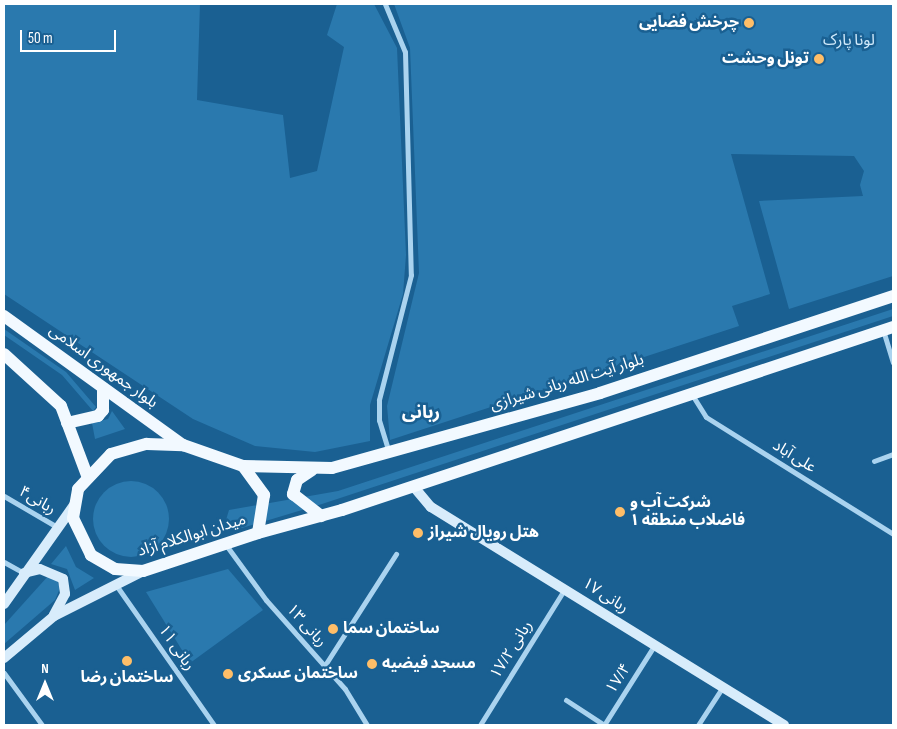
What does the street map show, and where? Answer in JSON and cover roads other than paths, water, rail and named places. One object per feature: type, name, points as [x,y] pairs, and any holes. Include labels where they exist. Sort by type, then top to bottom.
[{"type":"main road","name":"بلوار آیت الله ربانی شیرازی","points":[[243,466],[312,470],[390,452],[600,393],[893,296]]},
{"type":"main road","name":"بلوار جمهوری اسلامی","points":[[4,316],[183,445]]},
{"type":"main road","points":[[258,533],[321,516],[414,487],[690,392],[888,328]]},
{"type":"main road","points":[[4,354],[53,394],[67,423],[87,475],[127,447],[183,445],[243,466]]},
{"type":"main road","points":[[67,423],[98,416],[103,410],[103,388]]},
{"type":"main road","name":"میدان ابوالکلام آزاد","points":[[87,475],[74,505],[76,532],[92,555],[115,569],[143,571],[258,533],[264,495],[243,466]]},
{"type":"main road","points":[[312,470],[297,480],[293,494],[321,516]]},
{"type":"street","points":[[385,4],[405,52],[411,275],[379,400],[379,420],[390,452]]},
{"type":"street","points":[[888,328],[893,363]]},
{"type":"street","name":"علی آباد","points":[[690,392],[706,417],[893,534]]},
{"type":"street","points":[[874,460],[893,454]]},
{"type":"street","name":"ربانی ۱۷","points":[[414,487],[430,507],[565,588],[654,646],[784,725]]},
{"type":"street","name":"ربانی۴","points":[[4,496],[57,528]]},
{"type":"street","points":[[4,604],[74,505]]},
{"type":"street","name":"ربانی ۱۳","points":[[225,544],[266,600],[325,665],[367,725]]},
{"type":"street","points":[[325,665],[396,554]]},
{"type":"street","points":[[4,562],[24,574],[40,569],[63,579],[65,594],[54,616]]},
{"type":"street","points":[[4,658],[54,616],[143,571]]},
{"type":"street","name":"ربانی ۱۱","points":[[116,585],[214,725]]},
{"type":"street","name":"ربانی ۱۷/۲","points":[[480,725],[565,588]]},
{"type":"street","name":"۱۷/۴","points":[[604,725],[654,646]]},
{"type":"street","points":[[4,673],[42,725]]},
{"type":"street","points":[[698,725],[722,688]]},
{"type":"street","points":[[566,700],[604,725]]},
{"type":"place","name":"چرخش فضایی","points":[[749,23]]},
{"type":"place","name":"تونل وحشت","points":[[819,59]]},
{"type":"place","name":"شرکت آب و فاضلاب منطقه ۱","points":[[620,512]]},
{"type":"place","name":"هتل رویال شیراز","points":[[418,533]]},
{"type":"place","name":"ساختمان سما","points":[[333,629]]},
{"type":"place","name":"ساختمان رضا","points":[[127,661]]},
{"type":"place","name":"مسجد فیضیه","points":[[372,664]]},
{"type":"place","name":"ساختمان عسکری","points":[[228,674]]},
{"type":"district","name":"ربانی","points":[[421,413]]},
{"type":"park label","name":"لونا پارک","points":[[849,41]]}]
